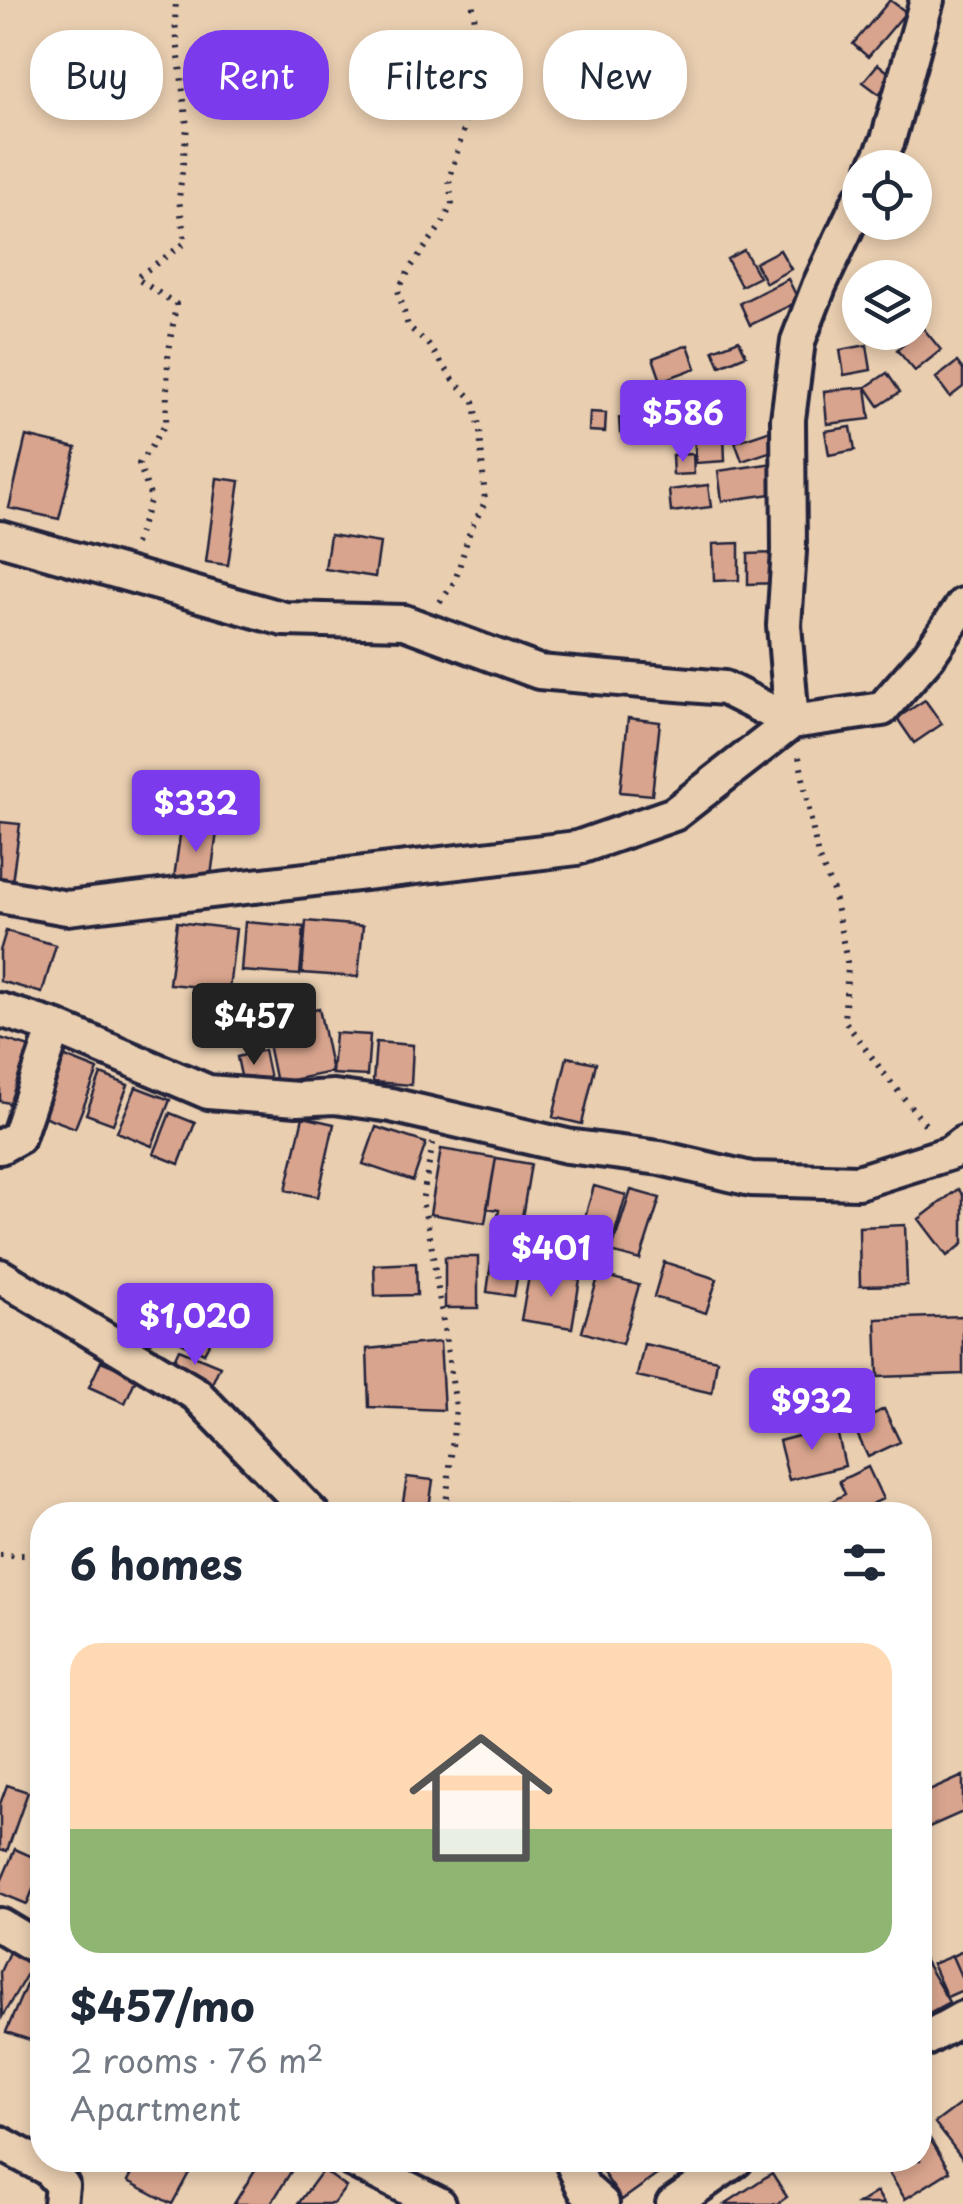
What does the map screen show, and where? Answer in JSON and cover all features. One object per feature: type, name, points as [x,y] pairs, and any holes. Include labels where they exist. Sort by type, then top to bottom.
[{"type":"street","points":[[883,150],[927,0]]},
{"type":"street","points":[[792,722],[784,625],[789,551],[788,419],[798,341],[842,237]]},
{"type":"street","points":[[0,538],[284,618],[404,622],[539,672],[724,688],[792,722]]},
{"type":"street","points":[[0,896],[66,908],[577,848],[674,814],[792,722],[882,709],[929,656],[963,605]]},
{"type":"street","points":[[0,1010],[56,1027],[208,1092],[297,1099],[334,1097],[391,1105],[567,1146],[660,1158],[752,1179],[858,1182],[956,1148]]},
{"type":"street","points":[[0,1147],[18,1137],[56,1027]]},
{"type":"street","points":[[0,1276],[196,1394],[300,1502]]},
{"type":"street","points":[[1,1928],[30,1944]]},
{"type":"street","points":[[932,2035],[963,2018]]},
{"type":"street","points":[[0,2142],[30,2159]]},
{"type":"street","points":[[51,2172],[62,2185],[60,2204]]},
{"type":"street","points":[[376,2172],[439,2204]]},
{"type":"street","points":[[576,2172],[584,2188],[602,2204]]},
{"type":"street","points":[[673,2204],[719,2172]]},
{"type":"path","points":[[125,574],[151,498],[139,464],[166,424],[168,358],[176,304],[136,278],[185,243],[179,198],[187,127],[176,0]]},
{"type":"path","points":[[404,622],[436,608],[455,581],[470,531],[485,502],[474,401],[428,344],[408,326],[398,290],[452,204],[449,180],[465,125],[474,22],[472,0]]},
{"type":"path","points":[[792,722],[818,857],[834,891],[848,967],[844,1020],[888,1080],[956,1148]]},
{"type":"path","points":[[438,1118],[422,1201],[456,1407],[446,1502]]},
{"type":"path","points":[[0,1555],[30,1555]]},
{"type":"building","points":[[890,0],[906,12],[868,57],[853,44]]},
{"type":"building","points":[[878,64],[893,76],[879,94],[863,82]]},
{"type":"building","points":[[744,250],[759,277],[741,286],[727,259]]},
{"type":"building","points":[[780,250],[791,269],[766,283],[755,263]]},
{"type":"building","points":[[788,279],[799,301],[750,325],[740,303]]},
{"type":"building","points":[[932,339],[941,350],[915,371],[897,350],[932,350]]},
{"type":"building","points":[[739,340],[746,355],[720,366],[713,350]]},
{"type":"building","points":[[688,345],[696,368],[661,381],[653,358]]},
{"type":"building","points":[[840,350],[868,350],[871,370],[844,375]]},
{"type":"building","points":[[957,362],[963,370],[963,387],[950,397],[936,378]]},
{"type":"building","points":[[887,373],[900,392],[879,406],[866,387]]},
{"type":"building","points":[[866,387],[870,419],[827,424],[824,391]]},
{"type":"building","points":[[590,412],[606,413],[605,432],[589,431]]},
{"type":"building","points":[[673,415],[680,426],[652,444],[645,433]]},
{"type":"building","points":[[643,417],[643,431],[620,433],[619,418]]},
{"type":"building","points":[[851,427],[855,450],[829,455],[825,431]]},
{"type":"building","points":[[774,429],[781,448],[742,461],[735,442]]},
{"type":"building","points":[[724,434],[725,461],[696,463],[694,436]]},
{"type":"building","points":[[26,436],[76,448],[59,519],[9,508]]},
{"type":"building","points":[[693,454],[694,474],[673,475],[672,455]]},
{"type":"building","points":[[774,463],[778,493],[722,501],[718,471]]},
{"type":"building","points":[[217,478],[240,481],[228,565],[206,562]]},
{"type":"building","points":[[708,485],[711,507],[671,512],[669,490]]},
{"type":"building","points":[[330,535],[380,543],[375,577],[325,569]]},
{"type":"building","points":[[739,543],[739,580],[714,581],[713,544]]},
{"type":"building","points":[[776,553],[777,583],[748,584],[748,554]]},
{"type":"building","points":[[925,700],[942,724],[914,743],[897,718]]},
{"type":"building","points":[[628,718],[660,722],[652,795],[620,792]]},
{"type":"building","points":[[0,822],[20,824],[12,882],[0,881]]},
{"type":"building","points":[[181,828],[217,832],[210,883],[174,878]]},
{"type":"building","points":[[306,921],[363,926],[358,977],[302,973]]},
{"type":"building","points":[[177,922],[236,929],[229,990],[169,984]]},
{"type":"building","points":[[245,922],[304,927],[300,975],[241,971]]},
{"type":"building","points":[[6,931],[56,945],[42,993],[0,981],[0,951]]},
{"type":"building","points":[[319,1008],[332,1072],[276,1083],[263,1019]]},
{"type":"building","points":[[335,1033],[370,1035],[367,1076],[332,1074]]},
{"type":"building","points":[[0,1038],[30,1047],[13,1104],[0,1101]]},
{"type":"building","points":[[376,1042],[413,1045],[411,1085],[373,1082]]},
{"type":"building","points":[[264,1050],[270,1079],[243,1085],[237,1057]]},
{"type":"building","points":[[58,1054],[98,1070],[75,1128],[35,1113]]},
{"type":"building","points":[[567,1057],[596,1063],[582,1124],[553,1117]]},
{"type":"building","points":[[101,1074],[128,1085],[113,1124],[86,1114]]},
{"type":"building","points":[[136,1087],[170,1100],[152,1146],[117,1132]]},
{"type":"building","points":[[170,1113],[195,1123],[179,1164],[154,1154]]},
{"type":"building","points":[[303,1117],[334,1124],[318,1197],[286,1190]]},
{"type":"building","points":[[376,1127],[426,1143],[413,1181],[363,1164]]},
{"type":"building","points":[[441,1149],[496,1158],[485,1223],[430,1214]]},
{"type":"building","points":[[496,1158],[531,1164],[519,1235],[495,1231],[499,1210],[487,1208]]},
{"type":"building","points":[[594,1186],[626,1195],[613,1239],[581,1230]]},
{"type":"building","points":[[958,1189],[963,1195],[963,1244],[947,1256],[919,1219]]},
{"type":"building","points":[[631,1190],[660,1198],[640,1260],[611,1252]]},
{"type":"building","points":[[905,1225],[907,1285],[860,1286],[859,1227]]},
{"type":"building","points":[[445,1257],[478,1257],[478,1308],[445,1308]]},
{"type":"building","points":[[664,1262],[717,1279],[706,1313],[654,1297]]},
{"type":"building","points":[[416,1263],[417,1295],[375,1296],[374,1265]]},
{"type":"building","points":[[491,1263],[519,1267],[514,1296],[487,1292]]},
{"type":"building","points":[[530,1271],[580,1279],[572,1328],[521,1320]]},
{"type":"building","points":[[599,1274],[639,1285],[622,1344],[582,1332]]},
{"type":"building","points":[[128,1305],[160,1318],[147,1351],[115,1338]]},
{"type":"building","points":[[963,1316],[963,1374],[878,1377],[876,1319]]},
{"type":"building","points":[[192,1319],[216,1331],[204,1353],[181,1342]]},
{"type":"building","points":[[440,1342],[444,1410],[369,1407],[367,1349]]},
{"type":"building","points":[[644,1344],[717,1360],[712,1393],[637,1376]]},
{"type":"building","points":[[179,1349],[220,1366],[210,1388],[169,1371]]},
{"type":"building","points":[[101,1361],[137,1376],[125,1403],[89,1387]]},
{"type":"building","points":[[884,1409],[900,1442],[868,1457],[853,1425]]},
{"type":"building","points":[[836,1426],[845,1466],[789,1480],[779,1441]]},
{"type":"building","points":[[868,1467],[883,1499],[832,1502],[845,1494],[839,1481]]},
{"type":"building","points":[[407,1477],[433,1480],[430,1502],[403,1502]]},
{"type":"building","points":[[963,1776],[963,1812],[932,1826],[932,1790]]},
{"type":"building","points":[[7,1785],[28,1792],[7,1851],[0,1849],[0,1804]]},
{"type":"building","points":[[15,1849],[30,1856],[27,1904],[0,1893]]},
{"type":"building","points":[[963,1951],[963,1981],[952,1956]]},
{"type":"building","points":[[9,1952],[30,1964],[2,2017],[0,1972]]},
{"type":"building","points":[[952,1956],[963,1990],[947,1997],[932,1964]]},
{"type":"building","points":[[932,1973],[949,2002],[932,2011]]},
{"type":"building","points":[[30,1976],[30,2040],[6,2032]]},
{"type":"building","points":[[963,2102],[963,2157],[962,2158],[935,2123]]},
{"type":"building","points":[[932,2142],[950,2171],[905,2199],[888,2172],[932,2172]]},
{"type":"building","points":[[133,2172],[189,2172],[172,2204],[128,2181]]},
{"type":"building","points":[[254,2172],[291,2172],[271,2204],[234,2204]]},
{"type":"building","points":[[322,2172],[346,2187],[333,2204],[298,2204]]},
{"type":"building","points":[[602,2172],[661,2172],[622,2200]]},
{"type":"building","points":[[772,2173],[787,2197],[777,2204],[725,2204]]},
{"type":"building","points":[[877,2192],[884,2204],[858,2204]]}]
